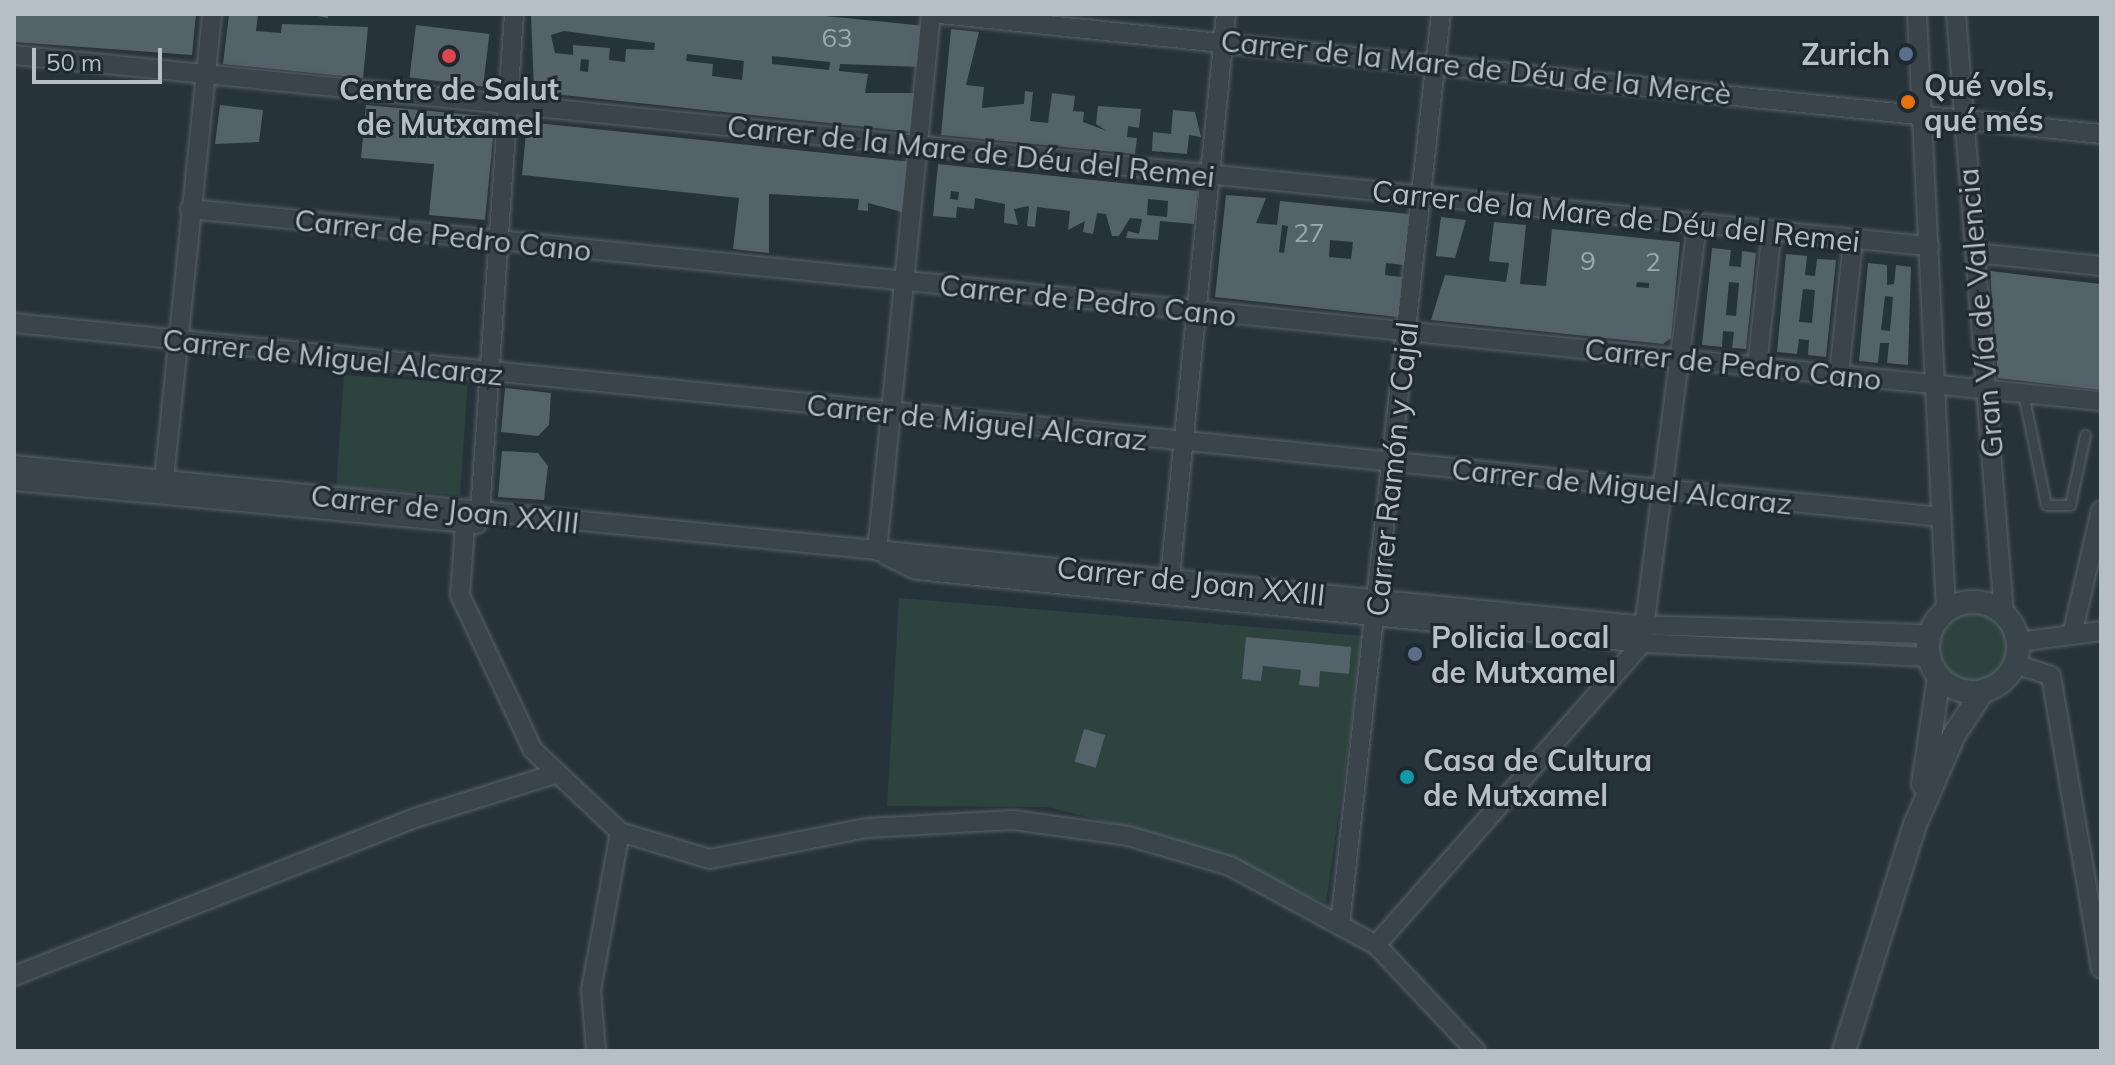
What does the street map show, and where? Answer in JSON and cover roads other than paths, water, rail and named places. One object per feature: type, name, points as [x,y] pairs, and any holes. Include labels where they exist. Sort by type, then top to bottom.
[{"type":"street","points":[[163,488],[212,14]]},
{"type":"street","points":[[514,14],[480,513],[465,526],[460,595],[551,775],[620,832],[710,859],[867,828],[1013,820],[1128,836],[1230,866],[1376,945],[1476,1051]]},
{"type":"street","points":[[877,551],[931,14]]},
{"type":"street","name":"Carrer de la Mare de Déu de la Mercè","points":[[940,14],[1964,116],[2101,134]]},
{"type":"street","points":[[1170,577],[1226,14]]},
{"type":"street","name":"Carrer Ramón y Cajal","points":[[1340,924],[1438,64],[1441,14]]},
{"type":"street","name":"Gran Vía de Valencia","points":[[1917,14],[1946,611]]},
{"type":"street","name":"Gran Vía de Valencia","points":[[1956,14],[2004,613]]},
{"type":"street","name":"Carrer de la Mare de Déu del Remei","points":[[14,55],[1929,246]]},
{"type":"street","name":"Carrer de Pedro Cano","points":[[190,209],[2101,401]]},
{"type":"street","points":[[1376,945],[1642,643],[1697,224]]},
{"type":"street","points":[[1757,366],[1772,231]]},
{"type":"street","points":[[1839,374],[1853,240]]},
{"type":"street","points":[[1975,253],[2101,266]]},
{"type":"street","name":"Carrer de Miguel Alcaraz","points":[[14,323],[891,414],[1941,517]]},
{"type":"street","name":"Carrer de Joan XXIII","points":[[14,465],[163,488],[465,526],[515,516]]},
{"type":"street","name":"Carrer de Joan XXIII","points":[[14,481],[163,488],[480,513],[1170,577],[1642,643],[1928,657]]},
{"type":"street","points":[[2072,635],[2101,510]]},
{"type":"street","name":"Carrer de Joan XXIII","points":[[877,551],[916,570],[1376,608],[1643,625],[1930,634]]},
{"type":"street","points":[[1983,691],[1959,690],[1939,677],[1928,657],[1930,634],[1946,611],[1965,602],[2004,613],[2017,653],[2051,676],[2101,969]]},
{"type":"street","points":[[1844,1051],[1915,825],[1954,735],[1983,691],[2017,653],[2072,635],[2101,631]]},
{"type":"street","points":[[1915,825],[1939,677]]},
{"type":"street","points":[[14,976],[415,818],[551,775]]},
{"type":"street","points":[[596,1051],[591,990],[620,832]]},
{"type":"lane","points":[[2023,393],[2046,505],[2070,505],[2085,435]]},
{"type":"place","name":"Zurich","points":[[1906,54]]},
{"type":"place","name":"Centre de Salut de Mutxamel","points":[[449,56]]},
{"type":"place","name":"Qué vols, qué més","points":[[1908,102]]},
{"type":"place","name":"Policia Local de Mutxamel","points":[[1415,654]]},
{"type":"place","name":"Casa de Cultura de Mutxamel","points":[[1407,777]]}]
